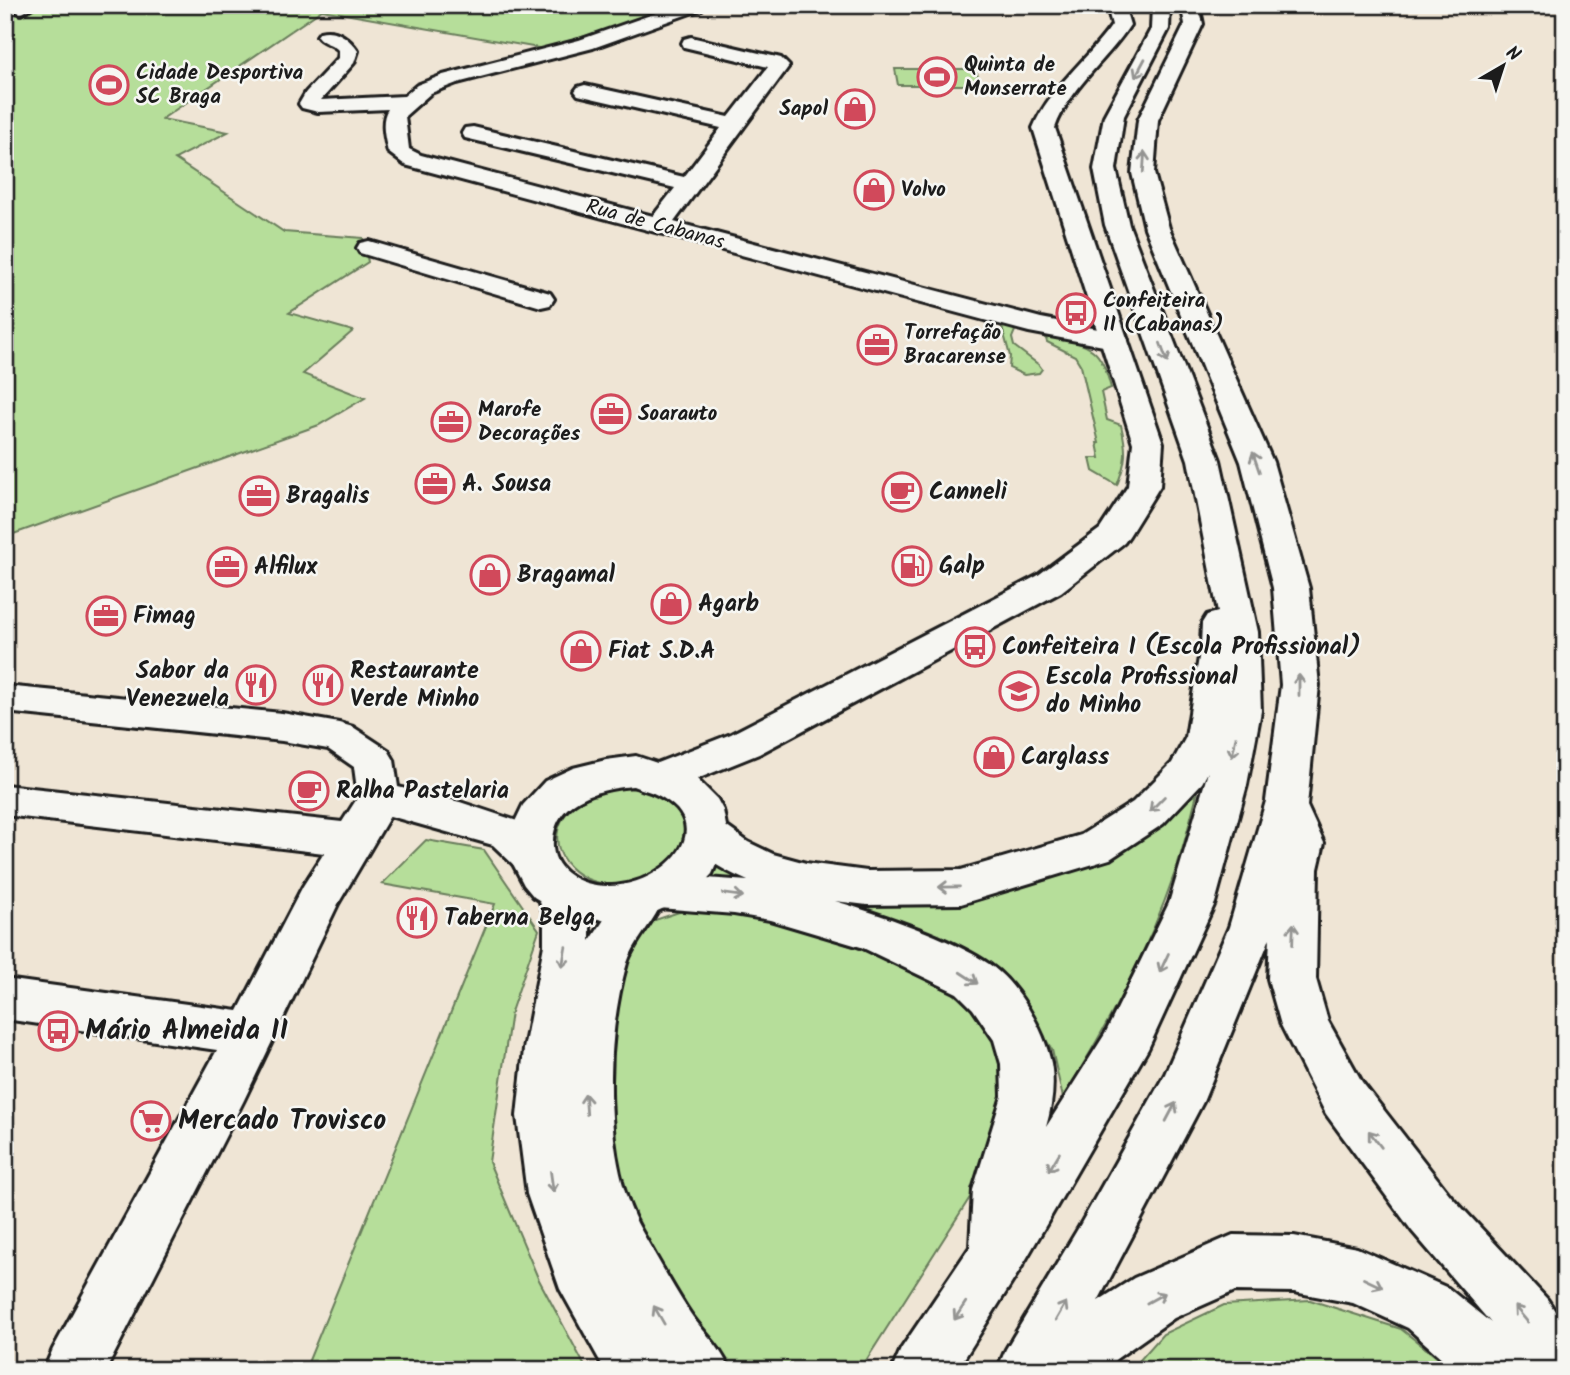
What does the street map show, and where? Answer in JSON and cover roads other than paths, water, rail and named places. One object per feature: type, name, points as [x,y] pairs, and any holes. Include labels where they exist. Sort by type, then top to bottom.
[{"type":"main road","points":[[326,36],[341,41],[349,51],[347,59],[309,104],[318,106],[406,102],[424,89],[450,79],[609,37],[696,5]]},
{"type":"main road","points":[[662,777],[745,744],[1049,584],[1112,536],[1144,486],[1148,443],[1045,128],[1052,107],[1106,47],[1121,25],[1117,12],[1109,5]]},
{"type":"main road","points":[[922,1370],[998,1254],[1123,1049],[1192,903],[1226,785],[1241,711],[1240,632],[1204,460],[1116,225],[1105,169],[1114,116],[1160,29],[1161,5]]},
{"type":"main road","points":[[1027,1370],[1100,1246],[1185,1086],[1252,927],[1287,801],[1300,685],[1291,588],[1257,463],[1157,229],[1143,173],[1148,120],[1194,24],[1190,5]]},
{"type":"main road","points":[[658,226],[779,66],[774,62],[691,43]]},
{"type":"main road","points":[[585,91],[736,125]]},
{"type":"main road","name":"Rua de Cabanas","points":[[406,102],[395,114],[394,135],[399,152],[403,155],[658,226],[1039,326],[1114,340]]},
{"type":"main road","points":[[473,133],[690,185]]},
{"type":"main road","points":[[369,248],[541,299]]},
{"type":"main road","points":[[641,1370],[634,1363],[580,1269],[554,1194],[543,1116],[549,1049],[566,945],[567,914],[544,873],[530,832],[540,811],[558,793],[581,780],[608,773],[636,772],[662,777],[682,787],[696,801],[707,826],[733,854],[761,869],[806,880],[867,888],[961,887],[1095,847],[1148,813],[1187,773],[1206,737],[1220,645],[1220,609],[1226,559]]},
{"type":"main road","points":[[5,699],[282,727],[339,737],[374,760],[379,798],[319,898],[74,1370]]},
{"type":"main road","points":[[700,1370],[671,1336],[617,1242],[594,1179],[585,1098],[590,1025],[605,957],[653,896],[687,876],[702,856],[716,785],[745,744]]},
{"type":"main road","points":[[379,798],[460,818],[508,834],[544,873],[583,901],[611,905],[653,896],[698,891],[753,898],[842,922],[910,946],[975,979],[1007,1018],[1026,1062],[1028,1109],[1001,1184],[998,1254]]},
{"type":"main road","points":[[5,800],[354,841]]},
{"type":"main road","points":[[1287,801],[1302,843],[1296,869],[1292,979],[1305,1025],[1344,1098],[1431,1213],[1526,1320],[1560,1370]]},
{"type":"main road","points":[[460,818],[508,808],[540,811]]},
{"type":"main road","points":[[5,999],[250,1034]]},
{"type":"main road","points":[[1064,1370],[1095,1338],[1154,1298],[1233,1263],[1294,1264],[1357,1276],[1428,1308],[1500,1370]]},
{"type":"place","name":"Quinta de Monserrate","points":[[937,77]]},
{"type":"place","name":"Cidade Desportiva SC Braga","points":[[109,85]]},
{"type":"place","name":"Sapol","points":[[855,109]]},
{"type":"place","name":"Volvo","points":[[874,190]]},
{"type":"place","name":"Confeiteira II (Cabanas)","points":[[1076,313]]},
{"type":"place","name":"Torrefação Bracarense","points":[[877,345]]},
{"type":"place","name":"Soarauto","points":[[611,414]]},
{"type":"place","name":"Marofe Decorações","points":[[451,422]]},
{"type":"place","name":"A. Sousa","points":[[435,484]]},
{"type":"place","name":"Canneli","points":[[902,492]]},
{"type":"place","name":"Bragalis","points":[[259,496]]},
{"type":"place","name":"Galp","points":[[912,566]]},
{"type":"place","name":"Alfilux","points":[[227,567]]},
{"type":"place","name":"Bragamal","points":[[490,575]]},
{"type":"place","name":"Agarb","points":[[671,604]]},
{"type":"place","name":"Fimag","points":[[106,616]]},
{"type":"place","name":"Confeiteira I (Escola Profissional)","points":[[975,647]]},
{"type":"place","name":"Fiat S.D.A","points":[[581,651]]},
{"type":"place","name":"Sabor da Venezuela","points":[[256,685]]},
{"type":"place","name":"Restaurante Verde Minho","points":[[323,685]]},
{"type":"place","name":"Escola Profissional do Minho","points":[[1019,691]]},
{"type":"place","name":"Carglass","points":[[994,757]]},
{"type":"place","name":"Ralha Pastelaria","points":[[309,791]]},
{"type":"place","name":"Taberna Belga","points":[[417,918]]},
{"type":"place","name":"Mário Almeida II","points":[[58,1031]]},
{"type":"place","name":"Mercado Trovisco","points":[[151,1121]]}]
